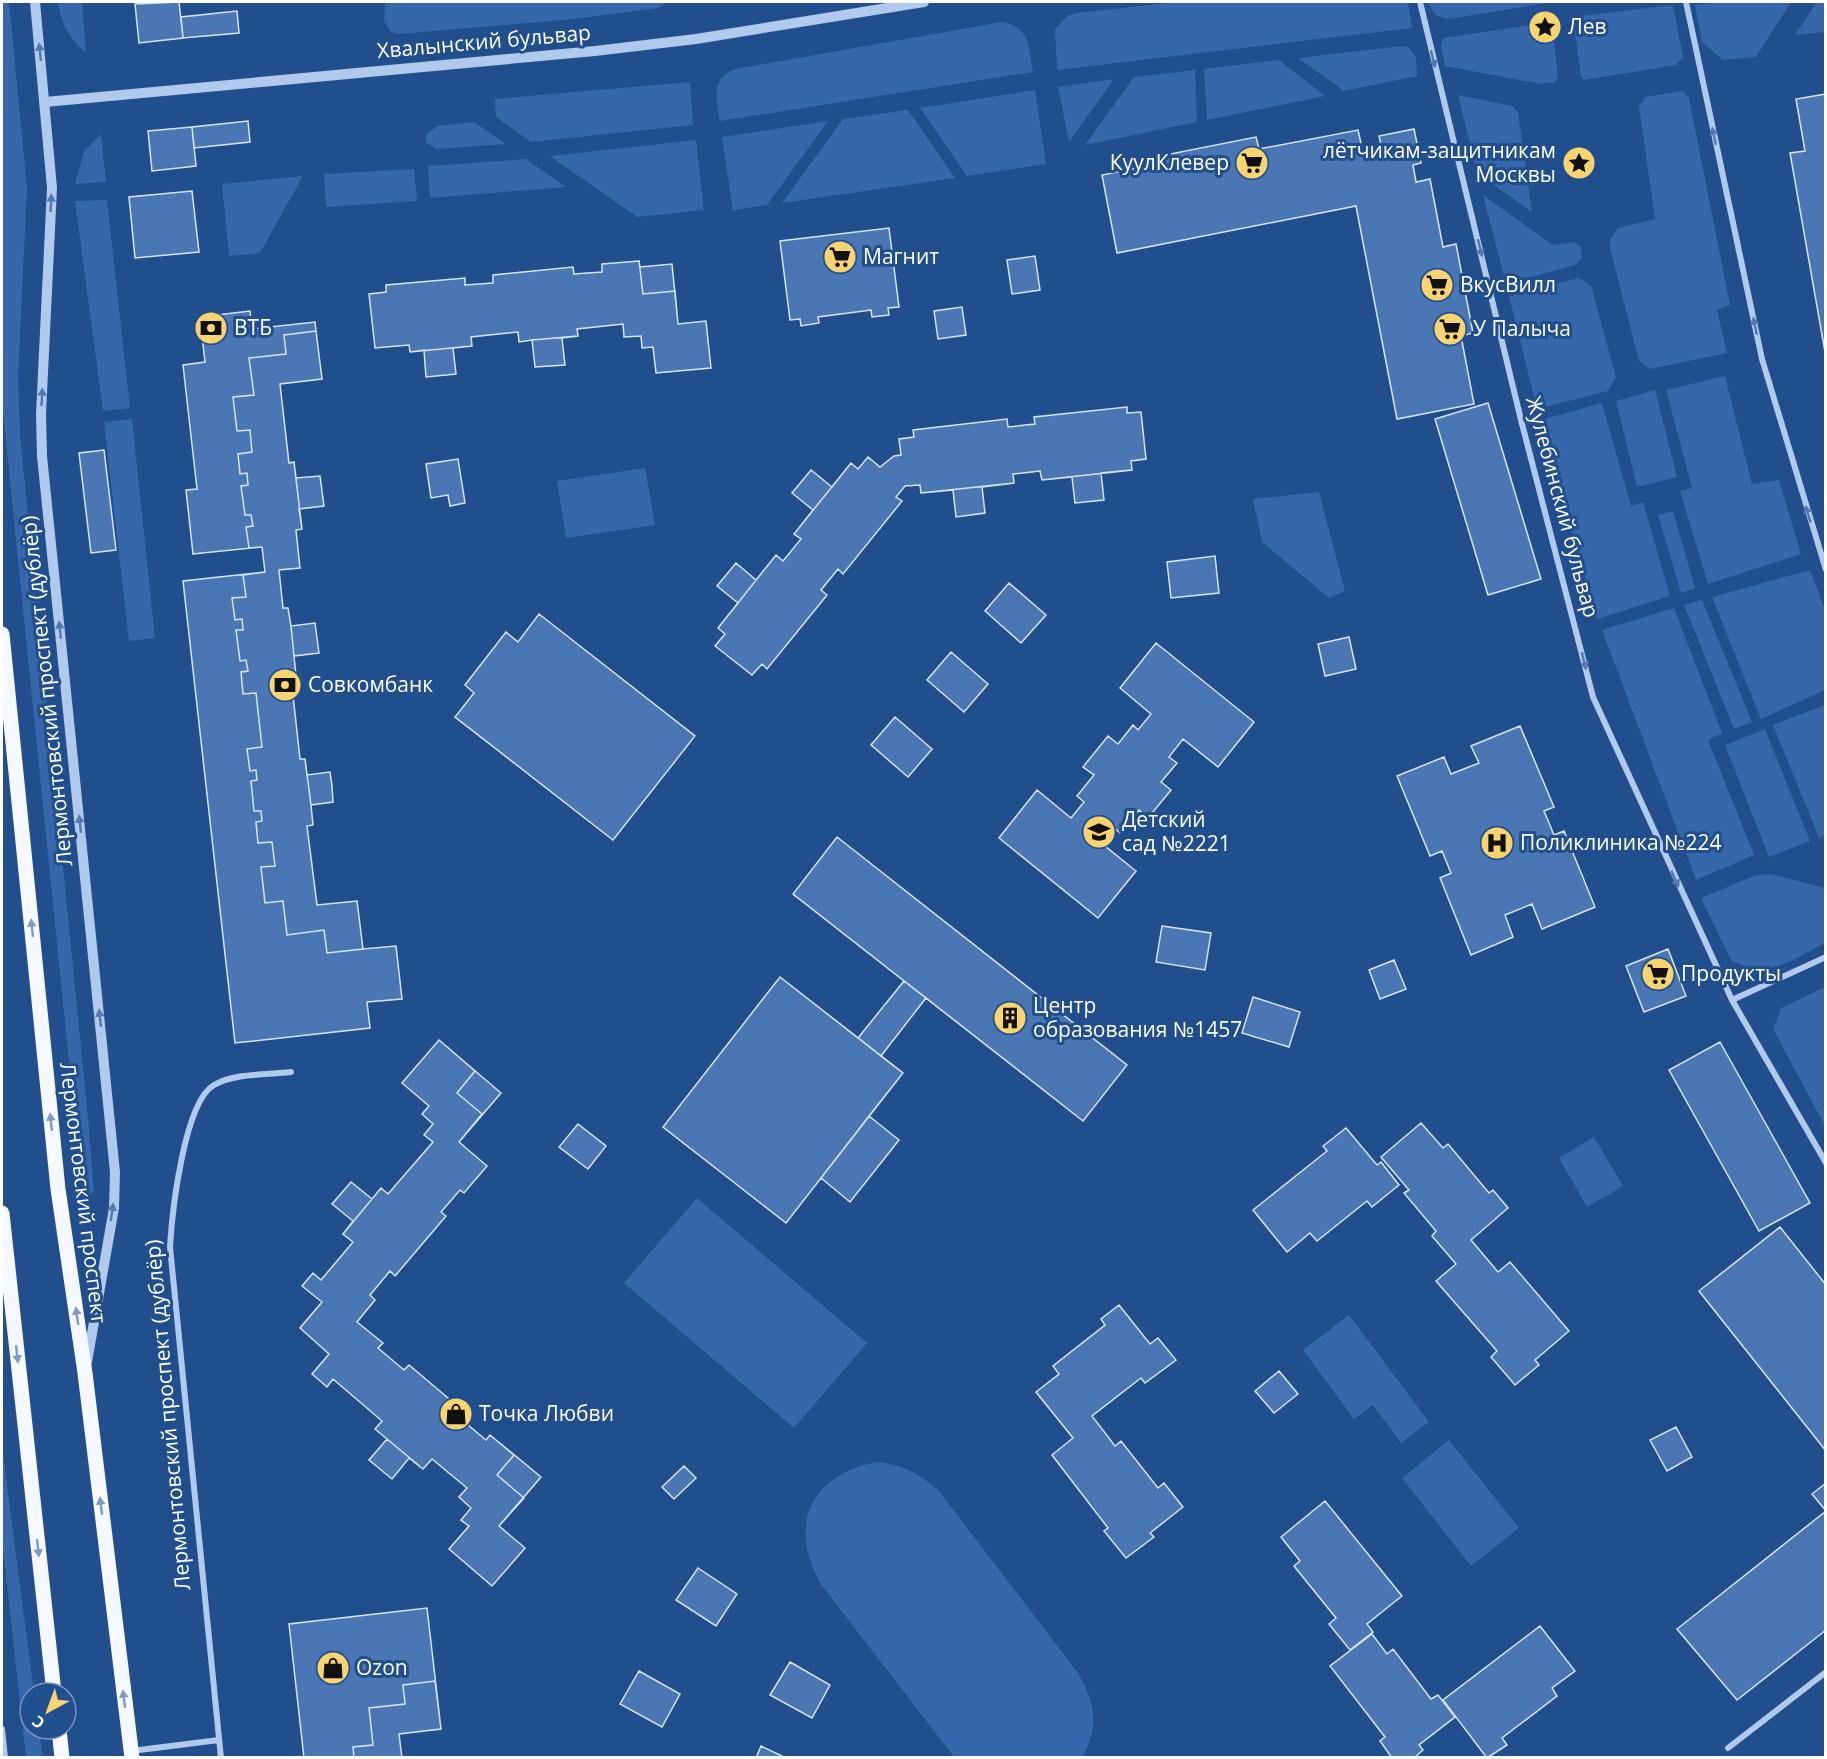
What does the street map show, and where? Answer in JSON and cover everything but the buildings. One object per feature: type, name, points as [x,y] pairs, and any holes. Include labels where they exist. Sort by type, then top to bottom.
[{"type":"main road","name":"Лермонтовский проспект","points":[[2,634],[58,1189],[85,1373],[132,1754]]},
{"type":"main road","points":[[2,1213],[53,1681]]},
{"type":"main road","points":[[60,1741],[62,1758]]},
{"type":"street","name":"Лермонтовский проспект (дублёр)","points":[[35,2],[52,188],[41,414],[42,456],[115,1172],[114,1208],[85,1373]]},
{"type":"street","name":"Хвалынский бульвар","points":[[45,102],[618,49],[704,38],[924,2]]},
{"type":"street","name":"Жулебинский бульвар","points":[[1420,2],[1521,420],[1593,697],[1732,1000],[1826,1163]]},
{"type":"street","points":[[1686,2],[1762,359],[1826,570]]},
{"type":"street","points":[[1732,1000],[1826,957]]},
{"type":"street","name":"Лермонтовский проспект (дублёр)","points":[[221,1758],[170,1247],[172,1222],[190,1121],[202,1094],[223,1080],[291,1072]]},
{"type":"street","points":[[1728,1748],[1826,1672]]},
{"type":"street","points":[[2,1729],[5,1758]]},
{"type":"street","points":[[132,1754],[219,1740]]},
{"type":"shaded area","points":[[2,2],[9,2],[27,188],[18,377],[20,435],[88,1118],[94,1191],[91,1194],[85,1194],[82,1190],[2,402]]},
{"type":"shaded area","points":[[58,2],[82,2],[86,53],[67,30]]},
{"type":"shaded area","points":[[385,2],[668,2],[658,8],[574,19],[399,34],[391,32],[384,21]]},
{"type":"shaded area","points":[[1176,2],[1408,2],[1412,28],[1057,70],[1055,29],[1067,16]]},
{"type":"shaded area","points":[[1427,2],[1547,3],[1448,19],[1437,16]]},
{"type":"shaded area","points":[[1721,2],[1791,2],[1756,57],[1723,60],[1702,42],[1695,5]]},
{"type":"shaded area","points":[[1817,2],[1825,2],[1825,32],[1795,35]]},
{"type":"shaded area","points":[[1673,5],[1683,57],[1676,65],[1584,80],[1581,77],[1573,17]]},
{"type":"shaded area","points":[[1002,22],[1018,28],[1023,34],[1029,47],[1033,72],[720,121],[716,98],[718,84],[727,73],[735,69]]},
{"type":"shaded area","points":[[1552,22],[1558,78],[1554,82],[1541,84],[1445,66],[1441,47],[1443,38]]},
{"type":"shaded area","points":[[1408,47],[1416,57],[1417,76],[1344,91],[1298,58]]},
{"type":"shaded area","points":[[1279,60],[1325,96],[1207,120],[1204,69]]},
{"type":"shaded area","points":[[1195,70],[1197,122],[1085,145],[1134,77]]},
{"type":"shaded area","points":[[1114,79],[1069,142],[1058,87]]},
{"type":"shaded area","points":[[690,82],[693,125],[531,142],[496,117],[495,99]]},
{"type":"shaded area","points":[[1035,90],[1046,164],[967,176],[920,108]]},
{"type":"shaded area","points":[[1683,91],[1689,98],[1730,305],[1717,310],[1727,353],[1650,369],[1639,361],[1610,248],[1610,240],[1618,228],[1655,219],[1639,106],[1645,97]]},
{"type":"shaded area","points":[[1458,95],[1513,106],[1518,113],[1532,212],[1477,173]]},
{"type":"shaded area","points":[[908,110],[955,178],[782,203],[843,119]]},
{"type":"shaded area","points":[[828,121],[767,205],[733,210],[722,137]]},
{"type":"shaded area","points":[[474,122],[506,144],[436,149],[426,142],[426,134],[438,126]]},
{"type":"shaded area","points":[[101,134],[106,182],[75,184],[84,151]]},
{"type":"shaded area","points":[[696,140],[704,210],[637,217],[550,156]]},
{"type":"shaded area","points":[[526,159],[566,187],[430,198],[428,166]]},
{"type":"shaded area","points":[[414,169],[417,201],[326,207],[324,174]]},
{"type":"shaded area","points":[[303,176],[260,253],[229,256],[222,184]]},
{"type":"shaded area","points":[[1483,195],[1553,245],[1574,242],[1581,247],[1582,258],[1575,265],[1506,284]]},
{"type":"shaded area","points":[[107,200],[130,408],[103,411],[75,201]]},
{"type":"shaded area","points":[[1579,278],[1591,286],[1616,377],[1608,391],[1537,409],[1509,296]]},
{"type":"shaded area","points":[[1725,376],[1752,484],[1779,480],[1801,554],[1708,584],[1680,491],[1692,488],[1666,390]]},
{"type":"shaded area","points":[[1655,390],[1677,477],[1637,487],[1616,401]]},
{"type":"shaded area","points":[[1602,403],[1631,506],[1643,502],[1670,596],[1597,619],[1541,420]]},
{"type":"shaded area","points":[[132,419],[155,638],[129,641],[104,422]]},
{"type":"shaded area","points":[[645,468],[655,525],[566,538],[557,481]]},
{"type":"shaded area","points":[[1319,492],[1345,591],[1329,598],[1262,542],[1253,499]]},
{"type":"shaded area","points":[[1673,511],[1695,588],[1681,593],[1658,515]]},
{"type":"shaded area","points":[[1810,570],[1825,610],[1825,690],[1761,719],[1712,597]]},
{"type":"shaded area","points":[[1702,600],[1752,722],[1734,729],[1684,605]]},
{"type":"shaded area","points":[[1674,608],[1722,733],[1708,740],[1754,855],[1696,880],[1602,630]]},
{"type":"shaded area","points":[[1825,705],[1825,835],[1819,838],[1773,725]]},
{"type":"shaded area","points":[[1765,729],[1810,841],[1769,857],[1725,745]]},
{"type":"shaded area","points":[[1771,874],[1824,888],[1825,943],[1780,965],[1769,968],[1745,966],[1731,960],[1701,898],[1756,875]]},
{"type":"shaded area","points":[[1825,987],[1825,1126],[1773,1029],[1781,1008]]},
{"type":"shaded area","points":[[1594,1137],[1623,1186],[1587,1207],[1559,1158]]},
{"type":"shaded area","points":[[697,1198],[867,1343],[794,1428],[624,1283]]},
{"type":"shaded area","points":[[1349,1315],[1429,1422],[1401,1443],[1373,1405],[1354,1419],[1303,1350]]},
{"type":"shaded area","points":[[1449,1440],[1519,1528],[1471,1566],[1402,1478]]},
{"type":"shaded area","points":[[2,1447],[32,1681],[18,1681],[18,1684],[2,1539]]},
{"type":"shaded area","points":[[877,1462],[895,1465],[910,1471],[925,1479],[939,1491],[1078,1673],[1089,1695],[1093,1714],[1092,1734],[1083,1757],[954,1757],[820,1583],[806,1541],[806,1522],[811,1505],[821,1490],[835,1478]]},
{"type":"shaded area","points":[[24,1741],[41,1741],[43,1757],[26,1757]]},
{"type":"place","name":"Лев","points":[[1545,27]]},
{"type":"place","name":"КуулКлевер","points":[[1252,163]]},
{"type":"place","name":"лётчикам-защитникам Москвы","points":[[1579,163]]},
{"type":"place","name":"Магнит","points":[[840,257]]},
{"type":"place","name":"ВкусВилл","points":[[1437,285]]},
{"type":"place","name":"ВТБ","points":[[211,328]]},
{"type":"place","name":"У Палыча","points":[[1450,329]]},
{"type":"place","name":"Совкомбанк","points":[[285,685]]},
{"type":"place","name":"Детский сад №2221","points":[[1099,832]]},
{"type":"place","name":"Поликлиника №224","points":[[1497,843]]},
{"type":"place","name":"Продукты","points":[[1658,974]]},
{"type":"place","name":"Центр образования №1457","points":[[1010,1018]]},
{"type":"place","name":"Точка Любви","points":[[456,1414]]},
{"type":"place","name":"Ozon","points":[[333,1668]]}]
